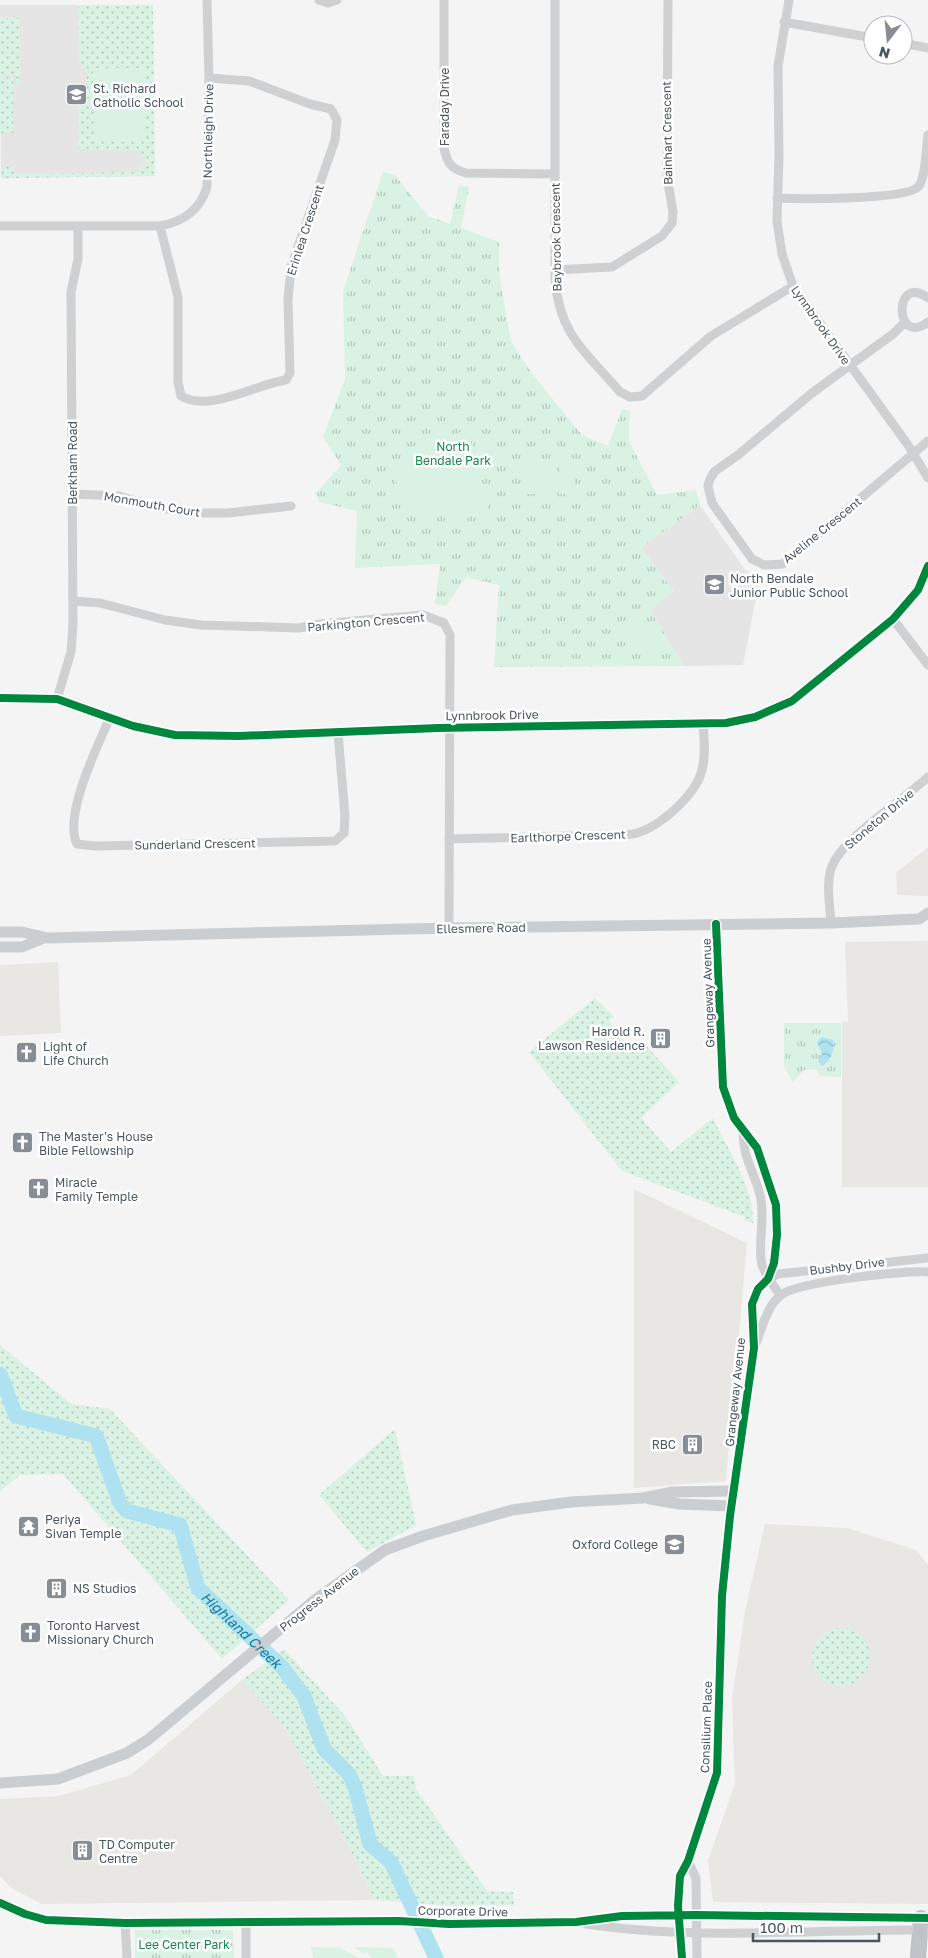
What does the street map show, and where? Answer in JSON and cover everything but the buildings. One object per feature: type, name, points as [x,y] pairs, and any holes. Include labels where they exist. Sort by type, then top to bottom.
[{"type":"highway","points":[[918,1958],[924,1924]]},
{"type":"main road","name":"Ellesmere Road","points":[[0,932],[22,932],[44,938],[925,919]]},
{"type":"main road","name":"Ellesmere Road","points":[[0,947],[22,947],[44,938]]},
{"type":"main road","name":"Progress Avenue","points":[[0,1783],[58,1779],[127,1753],[149,1739],[316,1599],[385,1550],[512,1510],[571,1502],[643,1498],[673,1492],[734,1491]]},
{"type":"main road","name":"Progress Avenue","points":[[643,1498],[679,1504],[731,1506]]},
{"type":"street","name":"Northleigh Drive","points":[[0,226],[160,226],[182,220],[192,212],[205,195],[208,175],[209,78],[207,0]]},
{"type":"street","points":[[319,0],[328,3],[337,0]]},
{"type":"street","name":"Faraday Drive","points":[[444,0],[444,148],[448,164],[455,170],[466,173],[554,174]]},
{"type":"street","name":"Baybrook Crescent","points":[[555,0],[555,270],[557,297],[563,321],[570,334],[620,392],[630,397],[642,396],[711,336],[792,286]]},
{"type":"street","name":"Bainhart Crescent","points":[[555,270],[612,267],[662,236],[672,223],[673,212],[666,177],[668,0]]},
{"type":"street","name":"Lynnbrook Drive","points":[[789,0],[778,66],[780,155],[777,221],[782,254],[792,286],[913,453],[928,478]]},
{"type":"street","points":[[784,22],[863,36]]},
{"type":"street","points":[[913,45],[928,48]]},
{"type":"street","name":"Erinlea Crescent","points":[[160,226],[178,297],[178,382],[182,396],[190,402],[210,401],[286,380],[290,373],[288,300],[291,267],[335,140],[337,120],[331,109],[310,104],[249,81],[209,78]]},
{"type":"street","points":[[777,198],[876,196],[912,192],[917,188],[922,178],[928,135]]},
{"type":"street","name":"Berkham Road","points":[[57,699],[71,652],[73,601],[72,292],[78,259],[78,226]]},
{"type":"street","points":[[928,298],[916,294],[906,298],[901,307],[906,322],[915,326],[928,322]]},
{"type":"street","name":"Aveline Crescent","points":[[906,322],[893,334],[812,393],[738,454],[714,471],[708,486],[712,503],[752,559],[764,566],[782,564],[928,441]]},
{"type":"street","name":"Monmouth Court","points":[[72,494],[119,496],[156,507],[191,513],[228,513],[292,506]]},
{"type":"street","name":"Lynnbrook Drive","points":[[0,698],[57,699],[133,726],[186,736],[338,733],[449,728],[726,723],[755,718],[792,701],[893,619],[918,590],[928,566]]},
{"type":"street","name":"Parkington Crescent","points":[[73,601],[100,603],[165,620],[201,625],[299,628],[320,624],[423,615],[432,616],[446,625],[450,635],[449,928]]},
{"type":"street","points":[[893,619],[928,665]]},
{"type":"street","name":"Sunderland Crescent","points":[[110,717],[75,808],[72,825],[77,844],[95,846],[335,840],[344,833],[345,825],[338,733]]},
{"type":"street","name":"Earlthorpe Crescent","points":[[449,839],[633,834],[646,829],[684,799],[698,782],[703,762],[703,723]]},
{"type":"street","name":"Stoneton Drive","points":[[831,922],[831,869],[840,852],[928,777]]},
{"type":"street","name":"Grangeway Avenue","points":[[716,924],[724,1087],[734,1118],[757,1148],[776,1205],[776,1258],[768,1279],[758,1289],[752,1304],[754,1348],[734,1491]]},
{"type":"street","name":"Grangeway Avenue","points":[[743,1132],[743,1150],[760,1196],[763,1224],[762,1264],[768,1279],[780,1295],[773,1304],[754,1348]]},
{"type":"street","name":"Bushby Drive","points":[[768,1279],[778,1274],[928,1258]]},
{"type":"street","points":[[900,1260],[902,1273]]},
{"type":"street","points":[[826,1268],[827,1282]]},
{"type":"street","name":"Bushby Drive","points":[[780,1295],[789,1290],[827,1282],[902,1273],[928,1272]]},
{"type":"street","name":"Consilium Place","points":[[682,1958],[678,1916],[680,1876],[688,1861],[717,1772],[719,1637],[734,1491]]},
{"type":"street","points":[[688,1861],[696,1878],[697,1958]]},
{"type":"street","name":"Corporate Drive","points":[[0,1903],[25,1914],[46,1920],[125,1922],[399,1921],[445,1924],[576,1922],[622,1916],[696,1915],[808,1916],[924,1924]]},
{"type":"street","points":[[808,1916],[808,1933]]},
{"type":"street","points":[[125,1922],[127,1958]]},
{"type":"street","points":[[246,1922],[246,1958]]},
{"type":"street","name":"Corporate Drive","points":[[576,1922],[633,1931],[680,1933],[808,1933],[924,1924]]},
{"type":"shaded area","name":"St. Richard Catholic School","points":[[0,5],[153,5],[155,176],[1,178]]},
{"type":"shaded area","name":"North Bendale Junior Public School","points":[[700,505],[745,570],[760,578],[743,665],[684,666],[650,610],[674,591],[641,548]]},
{"type":"shaded area","points":[[928,847],[928,896],[897,895],[896,873]]},
{"type":"shaded area","points":[[928,941],[928,1187],[842,1187],[842,1022],[848,1022],[845,942]]},
{"type":"shaded area","points":[[58,962],[61,1033],[0,1036],[0,965]]},
{"type":"shaded area","points":[[634,1189],[747,1243],[726,1481],[634,1488]]},
{"type":"shaded area","points":[[765,1524],[847,1528],[916,1550],[928,1565],[928,1904],[713,1902],[708,1860],[735,1784],[732,1699],[745,1611]]},
{"type":"shaded area","points":[[242,1680],[284,1726],[342,1833],[375,1900],[42,1904],[11,1888],[0,1876],[0,1799],[59,1796],[131,1775]]},
{"type":"green space","points":[[78,5],[153,5],[155,176],[4,178],[1,176],[1,167],[14,167],[14,174],[141,172],[141,165],[145,165],[145,157],[141,157],[141,151],[78,149],[79,104],[87,98],[87,73],[79,60]]},
{"type":"green space","points":[[0,18],[19,18],[20,84],[16,84],[16,74],[0,75]]},
{"type":"green space","points":[[93,68],[145,68],[145,142],[94,142]]},
{"type":"green space","points":[[0,77],[13,77],[13,133],[0,133]]},
{"type":"green space","name":"North Bendale Park","points":[[383,172],[395,175],[428,216],[450,224],[459,185],[469,187],[461,228],[499,242],[499,273],[511,342],[533,375],[582,435],[608,446],[622,409],[630,411],[629,441],[657,495],[696,490],[700,505],[641,548],[674,591],[650,610],[684,666],[494,667],[499,585],[466,577],[446,606],[435,604],[440,564],[355,568],[357,511],[319,502],[316,493],[341,465],[323,437],[345,379],[343,291]]},
{"type":"green space","points":[[462,431],[469,434],[488,508],[473,514],[458,516],[429,512],[417,505],[406,495],[397,483],[390,468]]},
{"type":"green space","points":[[523,464],[537,464],[537,494],[524,494]]},
{"type":"green space","points":[[542,464],[556,464],[556,494],[542,494]]},
{"type":"green space","points":[[560,464],[574,464],[574,494],[560,494]]},
{"type":"green space","points":[[638,619],[647,622],[651,627],[654,637],[658,639],[657,647],[650,651],[642,651],[627,646],[625,641],[625,629],[629,624]]},
{"type":"green space","points":[[595,998],[614,1017],[609,1021],[633,1050],[643,1042],[679,1082],[641,1118],[671,1152],[713,1118],[745,1182],[752,1209],[753,1223],[744,1220],[745,1217],[622,1171],[529,1052]]},
{"type":"green space","points":[[784,1023],[841,1023],[841,1077],[819,1076],[818,1070],[804,1070],[793,1082],[784,1066]]},
{"type":"green space","points":[[0,1345],[71,1404],[110,1409],[289,1600],[222,1659],[63,1474],[20,1475],[0,1491]]},
{"type":"green space","points":[[395,1429],[416,1525],[367,1552],[319,1495]]},
{"type":"green space","points":[[835,1628],[847,1628],[862,1636],[870,1651],[870,1663],[862,1678],[847,1686],[835,1686],[820,1678],[812,1663],[812,1651],[820,1636]]},
{"type":"green space","points":[[284,1649],[346,1717],[383,1776],[414,1776],[416,1789],[487,1891],[513,1892],[514,1905],[453,1906],[375,1900],[342,1833],[284,1726],[242,1680]]},
{"type":"green space","name":"Lee Center Park","points":[[135,1930],[233,1930],[234,1958],[135,1958]]},
{"type":"green space","points":[[311,1947],[340,1948],[360,1958],[313,1958]]},
{"type":"green space","points":[[354,1947],[393,1948],[398,1958],[372,1958],[367,1952],[364,1954]]},
{"type":"water","points":[[822,1037],[833,1040],[833,1051],[830,1058],[822,1066],[818,1061],[822,1054],[817,1042]]},
{"type":"waterway","name":"Highland Creek","points":[[0,1374],[16,1416],[96,1436],[120,1503],[127,1511],[180,1525],[198,1588],[282,1667],[304,1696],[324,1749],[349,1774],[355,1787],[370,1844],[391,1862],[436,1958]]},
{"type":"cycle path","points":[[0,698],[57,699],[133,726],[175,735],[239,736],[438,728],[726,723],[755,717],[792,701],[893,619],[918,590],[928,566]]},
{"type":"cycle path","points":[[682,1958],[678,1906],[680,1876],[688,1861],[717,1773],[722,1596],[730,1516],[754,1348],[752,1304],[758,1289],[768,1279],[774,1263],[777,1235],[776,1205],[757,1148],[734,1118],[723,1087],[716,924]]},
{"type":"cycle path","points":[[0,1903],[25,1914],[46,1920],[125,1923],[399,1921],[449,1924],[576,1922],[622,1916],[696,1915],[928,1918]]},
{"type":"place","name":"St. Richard Catholic School","points":[[77,95]]},
{"type":"place","name":"North Bendale Junior Public School","points":[[714,585]]},
{"type":"place","name":"Harold R. Lawson Residence","points":[[661,1038]]},
{"type":"place","name":"Light of Life Church","points":[[27,1053]]},
{"type":"place","name":"The Master's House Bible Fellowship","points":[[23,1143]]},
{"type":"place","name":"Miracle Family Temple","points":[[39,1189]]},
{"type":"place","name":"RBC","points":[[692,1444]]},
{"type":"place","name":"Periya Sivan Temple","points":[[29,1526]]},
{"type":"place","name":"Oxford College","points":[[674,1544]]},
{"type":"place","name":"NS Studios","points":[[57,1588]]},
{"type":"place","name":"Toronto Harvest Missionary Church","points":[[31,1632]]},
{"type":"place","name":"TD Computer Centre","points":[[83,1851]]}]
